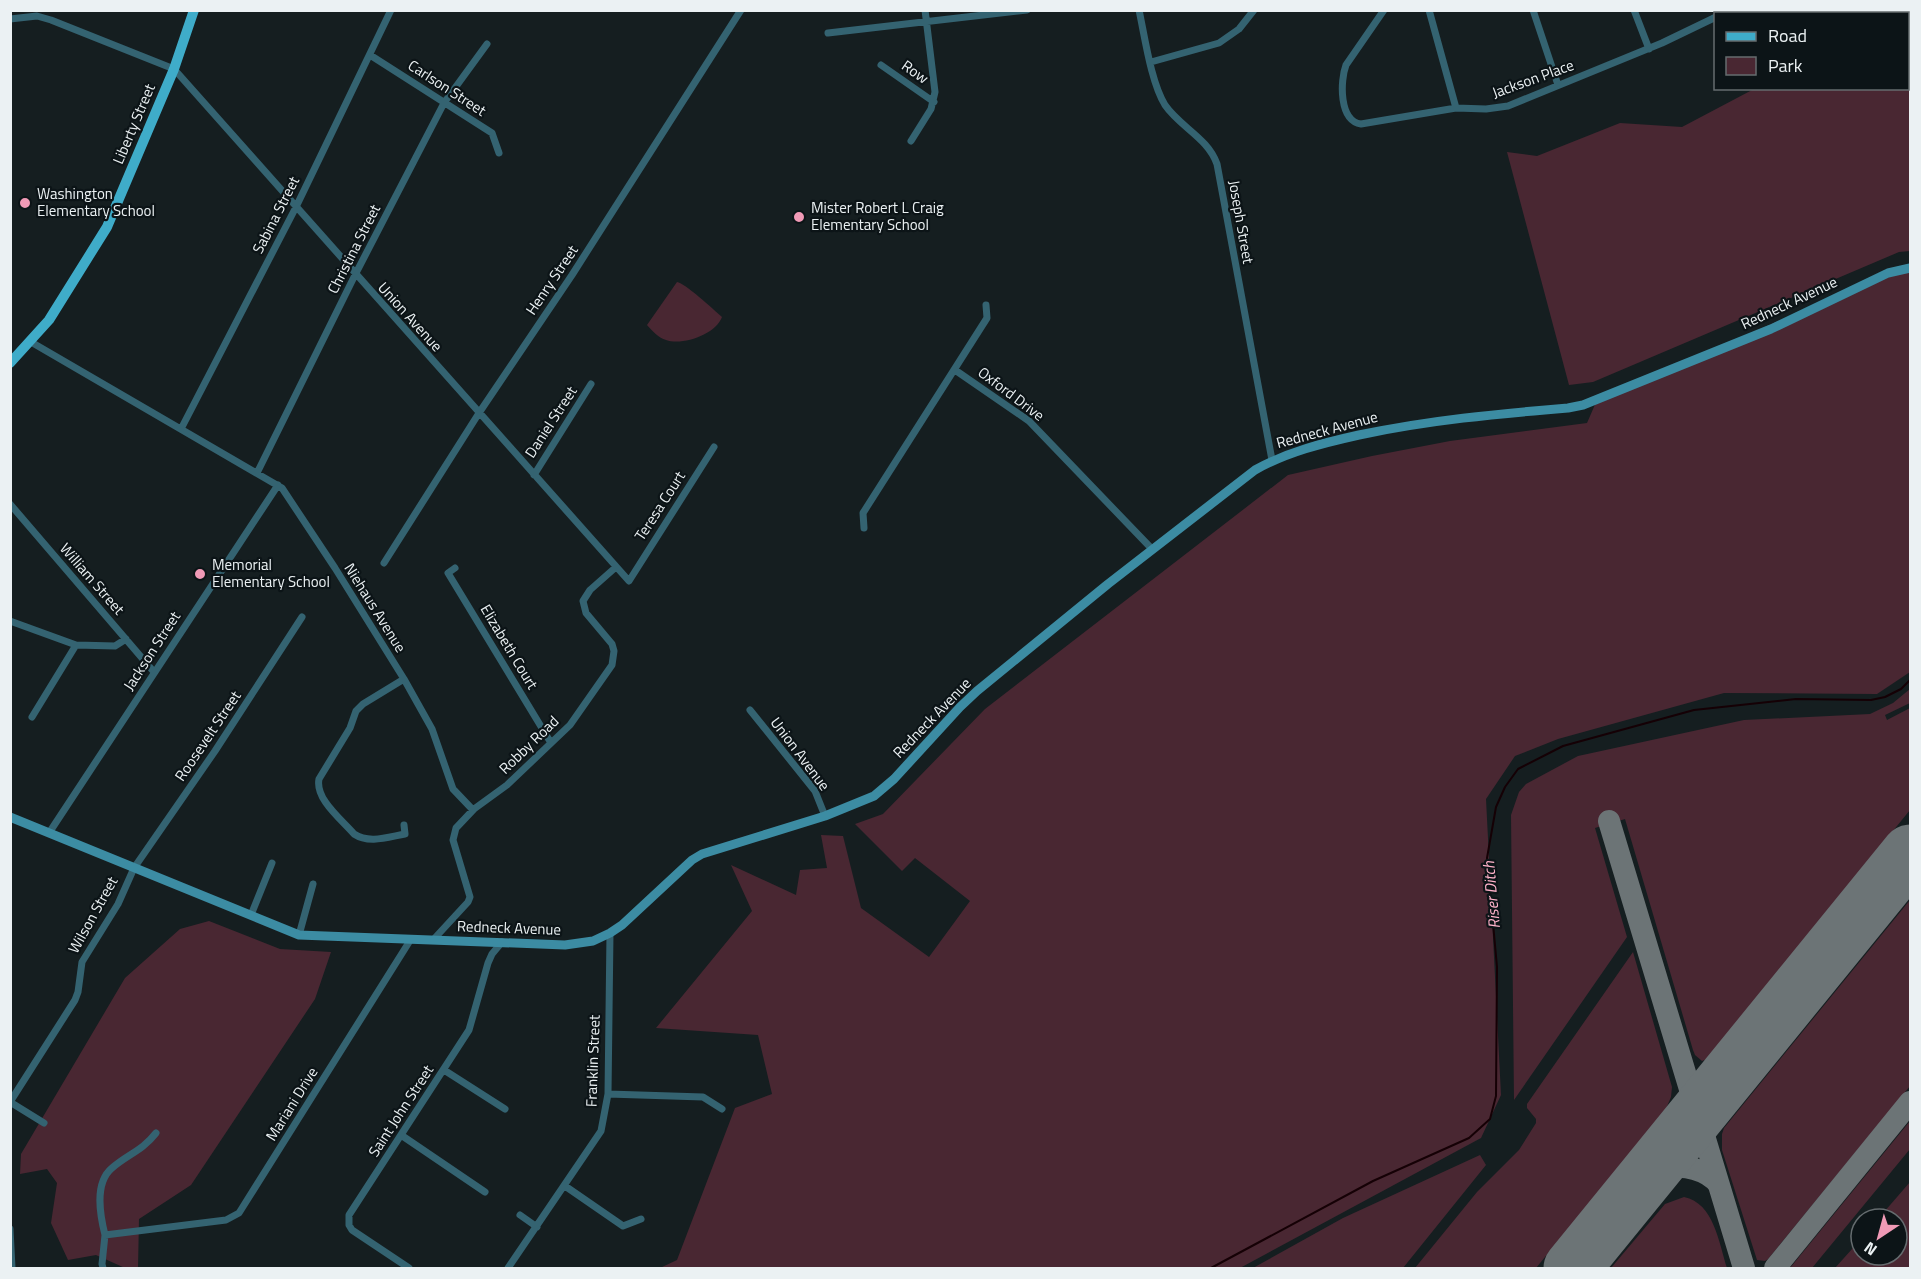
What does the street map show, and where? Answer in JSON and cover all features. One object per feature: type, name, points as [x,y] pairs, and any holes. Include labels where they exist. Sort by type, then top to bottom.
[{"type":"main road","name":"Liberty Street","points":[[10,363],[31,342],[66,295],[107,227],[174,69],[194,10]]},
{"type":"street","name":"Sabina Street","points":[[181,429],[296,207],[391,10]]},
{"type":"street","name":"Henry Street","points":[[384,563],[741,10]]},
{"type":"street","points":[[911,141],[934,102],[935,86],[925,10]]},
{"type":"street","points":[[828,33],[1027,10]]},
{"type":"street","name":"Joseph Street","points":[[1139,10],[1159,93],[1165,105],[1207,146],[1214,154],[1217,164],[1272,460]]},
{"type":"street","points":[[1151,62],[1219,43],[1239,29],[1254,10]]},
{"type":"street","name":"Jackson Place","points":[[1384,10],[1346,65],[1343,73],[1342,88],[1347,115],[1351,121],[1361,124],[1456,108],[1496,109],[1648,49],[1714,18]]},
{"type":"street","points":[[1429,10],[1456,108]]},
{"type":"street","points":[[1533,10],[1558,85]]},
{"type":"street","points":[[1634,10],[1648,49]]},
{"type":"street","points":[[10,19],[37,16],[51,20],[174,69]]},
{"type":"street","name":"Christina Street","points":[[257,473],[355,275],[444,103],[487,44]]},
{"type":"street","name":"Carlson Street","points":[[370,55],[492,133],[499,153]]},
{"type":"street","name":"Row","points":[[881,65],[934,102]]},
{"type":"street","name":"Union Avenue","points":[[174,69],[629,581]]},
{"type":"street","name":"Redneck Avenue","points":[[10,817],[299,935],[566,945],[592,941],[622,925],[692,860],[702,854],[825,816],[862,802],[884,789],[977,691],[1152,549],[1272,460],[1336,440],[1413,424],[1583,405],[1771,329],[1888,273],[1911,268]]},
{"type":"street","points":[[955,370],[987,318],[986,305]]},
{"type":"street","name":"Niehaus Avenue","points":[[31,342],[282,488],[404,679],[432,729],[453,789],[473,810]]},
{"type":"street","name":"Oxford Drive","points":[[864,528],[863,513],[955,370],[1029,421],[1152,549]]},
{"type":"street","name":"Daniel Street","points":[[534,475],[591,384]]},
{"type":"street","name":"Teresa Court","points":[[629,581],[714,447]]},
{"type":"street","name":"Jackson Street","points":[[49,833],[278,485]]},
{"type":"street","name":"William Street","points":[[10,504],[154,672]]},
{"type":"street","name":"Robby Road","points":[[433,940],[470,897],[453,840],[456,828],[473,810],[507,785],[570,725],[612,665],[614,651],[612,644],[586,613],[583,601],[590,590],[616,567]]},
{"type":"street","name":"Elizabeth Court","points":[[455,568],[448,573],[551,743]]},
{"type":"street","name":"Roosevelt Street","points":[[134,868],[215,751],[302,616]]},
{"type":"street","points":[[10,621],[76,645],[115,646],[126,639]]},
{"type":"street","points":[[32,717],[76,645]]},
{"type":"street","points":[[404,679],[363,704],[356,711],[350,728],[319,779],[318,785],[321,796],[360,838],[367,840],[405,834],[404,825]]},
{"type":"street","name":"Union Avenue","points":[[750,710],[815,791],[825,816]]},
{"type":"street","points":[[251,915],[272,863]]},
{"type":"street","name":"Wilson Street","points":[[11,1102],[75,1000],[81,962],[118,904],[134,868]]},
{"type":"street","points":[[299,935],[313,884]]},
{"type":"street","name":"Franklin Street","points":[[508,1269],[601,1131],[608,1094],[609,933]]},
{"type":"street","name":"Mariani Drive","points":[[105,1235],[226,1220],[239,1213],[411,939]]},
{"type":"street","name":"Saint John Street","points":[[409,1269],[352,1230],[348,1220],[349,1215],[469,1030],[488,963],[502,942]]},
{"type":"street","points":[[444,1070],[505,1109]]},
{"type":"street","points":[[608,1094],[703,1097],[722,1109]]},
{"type":"street","points":[[11,1102],[44,1123]]},
{"type":"street","points":[[103,1269],[105,1235],[99,1214],[101,1188],[110,1169],[147,1145],[156,1133]]},
{"type":"street","points":[[401,1136],[485,1192]]},
{"type":"street","points":[[565,1186],[623,1226],[641,1219]]},
{"type":"street","points":[[520,1215],[537,1227]]},
{"type":"street","points":[[10,1229],[12,1269]]},
{"type":"green space","points":[[1873,10],[1910,11],[1910,251],[1899,252],[1593,382],[1569,385],[1507,152],[1537,156],[1620,123],[1682,127],[1752,90],[1909,90],[1909,12],[1870,12]]},
{"type":"green space","points":[[1910,272],[1910,672],[1877,694],[1724,693],[1558,739],[1515,756],[1486,799],[1501,1095],[1481,1138],[1240,1268],[660,1268],[677,1260],[735,1108],[772,1094],[758,1035],[656,1028],[752,911],[731,865],[796,895],[800,870],[827,868],[821,835],[843,836],[861,908],[929,957],[970,901],[915,858],[902,871],[855,824],[883,814],[985,709],[1288,475],[1450,441],[1587,423],[1597,400],[1888,273]]},
{"type":"green space","points":[[677,282],[692,291],[722,317],[713,329],[690,340],[666,340],[647,325]]},
{"type":"green space","points":[[1910,689],[1910,703],[1885,715],[1887,720],[1910,708],[1910,810],[1707,1059],[1702,1061],[1693,1050],[1625,819],[1595,828],[1627,937],[1514,1100],[1511,815],[1519,792],[1526,784],[1578,756],[1744,720],[1870,714],[1893,703]]},
{"type":"green space","points":[[1910,900],[1910,1086],[1768,1259],[1757,1260],[1722,1150],[1724,1128]]},
{"type":"green space","points":[[209,921],[280,949],[331,952],[315,999],[191,1185],[139,1219],[138,1268],[125,1268],[96,1255],[68,1260],[51,1223],[57,1183],[47,1169],[20,1174],[21,1154],[125,978],[180,929]]},
{"type":"green space","points":[[1633,952],[1672,1087],[1671,1097],[1665,1111],[1536,1268],[1415,1268],[1477,1192],[1519,1150],[1536,1123],[1527,1104]]},
{"type":"green space","points":[[1910,1121],[1910,1149],[1862,1207],[1849,1207],[1849,1223],[1812,1268],[1790,1268]]},
{"type":"green space","points":[[1480,1155],[1486,1165],[1403,1268],[1253,1268],[1343,1218]]},
{"type":"green space","points":[[1910,1182],[1910,1268],[1835,1268],[1849,1252],[1849,1267],[1909,1267],[1909,1207],[1888,1207]]},
{"type":"green space","points":[[1684,1197],[1702,1207],[1709,1216],[1718,1236],[1727,1268],[1611,1268],[1665,1204]]},
{"type":"waterway","name":"Riser Ditch","points":[[1211,1268],[1373,1181],[1469,1138],[1490,1119],[1496,1096],[1497,967],[1487,858],[1496,807],[1505,787],[1518,769],[1563,746],[1694,710],[1796,699],[1871,700],[1885,697],[1901,689],[1910,680]]},
{"type":"taxiway","points":[[1609,821],[1744,1268]]},
{"type":"taxiway","points":[[1872,901],[1910,868]]},
{"type":"taxiway","points":[[1705,1132],[1707,1112],[1721,1086]]},
{"type":"taxiway","points":[[1775,1268],[1910,1102]]},
{"type":"taxiway","points":[[1640,1185],[1662,1170],[1672,1167],[1695,1169],[1709,1175],[1719,1185]]},
{"type":"runway","points":[[1572,1268],[1910,853]]},
{"type":"place","name":"Washington Elementary School","points":[[25,203]]},
{"type":"place","name":"Mister Robert L Craig Elementary School","points":[[799,217]]},
{"type":"place","name":"Memorial Elementary School","points":[[200,574]]}]
